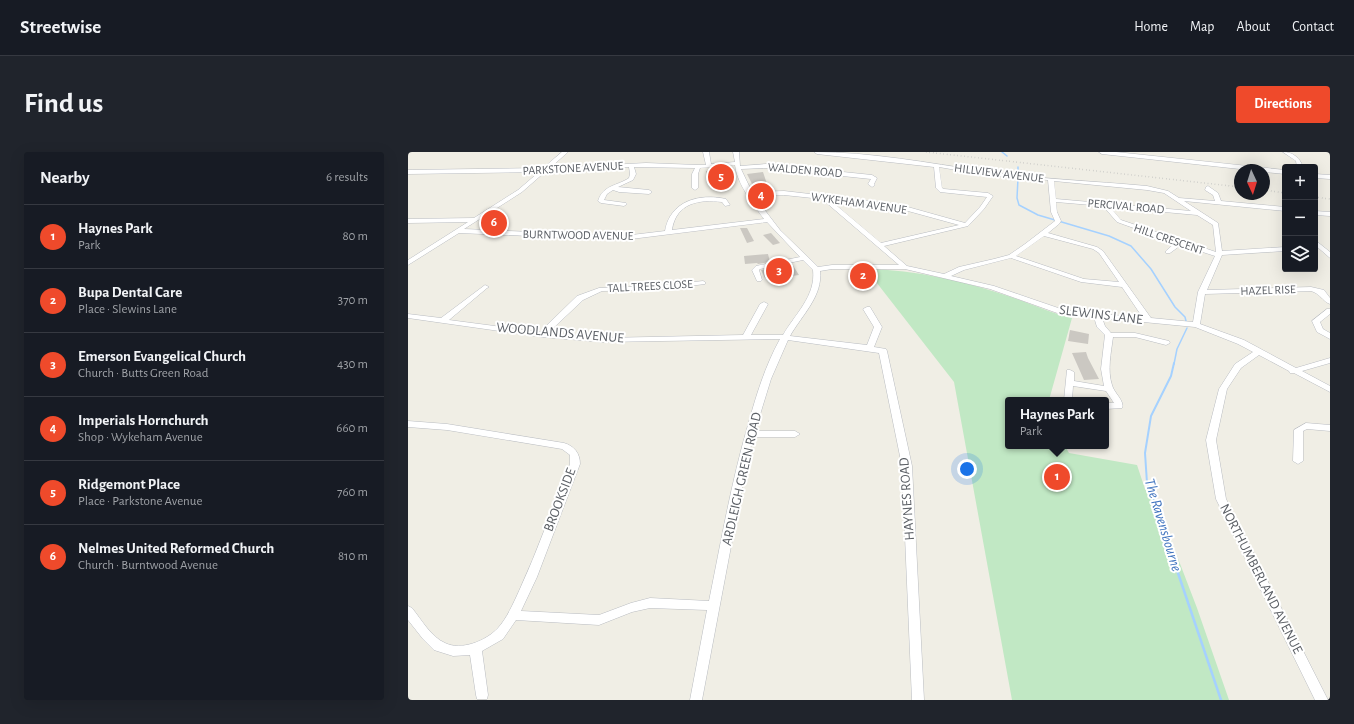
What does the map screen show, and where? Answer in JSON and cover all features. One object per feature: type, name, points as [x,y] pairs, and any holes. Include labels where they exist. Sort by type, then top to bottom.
[{"type":"street","points":[[408,263],[520,191],[565,152]]},
{"type":"street","points":[[706,152],[708,164]]},
{"type":"street","points":[[736,152],[738,166],[757,207],[816,269]]},
{"type":"street","name":"HILLVIEW AVENUE","points":[[817,152],[936,165],[985,173],[1147,188],[1166,192],[1179,199]]},
{"type":"street","points":[[1102,152],[1180,158],[1234,166]]},
{"type":"street","points":[[1286,152],[1298,160],[1299,164]]},
{"type":"street","name":"PARKSTONE AVENUE","points":[[408,172],[545,170],[631,166],[698,167],[708,164],[738,166]]},
{"type":"street","points":[[880,245],[966,225],[982,208],[990,196],[984,194],[942,191],[940,188],[936,165]]},
{"type":"street","points":[[624,204],[601,202],[602,196],[612,187],[631,179],[633,174],[631,166]]},
{"type":"street","name":"WALDEN ROAD","points":[[738,166],[766,166],[872,177],[874,178],[871,184],[872,185]]},
{"type":"street","points":[[696,188],[695,174],[698,167]]},
{"type":"street","points":[[1270,171],[1282,172]]},
{"type":"street","points":[[1318,176],[1330,177]]},
{"type":"street","points":[[946,276],[953,271],[964,267],[1011,256],[1057,222],[1054,212],[1051,180]]},
{"type":"street","points":[[612,187],[619,190],[649,192]]},
{"type":"street","points":[[1208,188],[1208,190],[1216,194],[1219,203]]},
{"type":"street","name":"WYKEHAM AVENUE","points":[[750,194],[784,193],[897,206],[966,225]]},
{"type":"street","points":[[824,198],[905,267]]},
{"type":"street","points":[[668,233],[669,223],[676,211],[688,203],[702,199],[716,199],[724,200],[726,205]]},
{"type":"street","points":[[1179,199],[1282,209]]},
{"type":"street","points":[[1179,199],[1216,224],[1219,254],[1202,292],[1196,325]]},
{"type":"street","name":"PERCIVAL ROAD","points":[[1053,200],[1199,213]]},
{"type":"street","name":"HILL CRESCENT","points":[[1104,204],[1119,221],[1219,254]]},
{"type":"street","points":[[1278,208],[1282,212]]},
{"type":"street","points":[[1318,212],[1330,214]]},
{"type":"street","points":[[408,221],[474,220]]},
{"type":"street","name":"BURNTWOOD AVENUE","points":[[458,231],[623,238],[769,220]]},
{"type":"street","points":[[1042,233],[1099,250],[1148,320]]},
{"type":"street","points":[[1168,252],[1180,242]]},
{"type":"street","points":[[1318,247],[1330,247]]},
{"type":"street","points":[[1318,247],[1330,256]]},
{"type":"street","points":[[1219,254],[1282,249]]},
{"type":"street","points":[[1011,256],[1083,282],[1124,285]]},
{"type":"street","points":[[760,280],[755,270],[758,267],[805,258]]},
{"type":"street","name":"SLEWINS LANE","points":[[816,269],[839,267],[905,267],[992,287],[1063,312],[1098,317],[1196,325],[1226,335],[1259,351],[1330,390]]},
{"type":"street","name":"ARDLEIGH GREEN ROAD","points":[[696,700],[740,474],[750,434],[770,371],[785,337],[813,293],[817,283],[816,269]]},
{"type":"street","name":"TALL TREES CLOSE","points":[[542,335],[580,298],[601,289],[657,288],[703,283]]},
{"type":"street","points":[[443,321],[485,288]]},
{"type":"street","name":"HAZEL RISE","points":[[1202,292],[1311,289],[1321,292],[1330,302]]},
{"type":"street","points":[[746,337],[764,304]]},
{"type":"street","points":[[867,309],[878,327],[870,348]]},
{"type":"street","points":[[1330,311],[1316,322],[1320,330],[1330,336]]},
{"type":"street","name":"WOODLANDS AVENUE","points":[[408,316],[542,335],[620,340],[785,337]]},
{"type":"street","points":[[1098,317],[1101,327],[1109,335],[1135,335],[1166,343]]},
{"type":"street","points":[[1109,335],[1105,365],[1109,389],[1117,400],[1119,406],[1109,406]]},
{"type":"street","name":"HAYNES ROAD","points":[[785,337],[883,351],[907,466],[918,700]]},
{"type":"street","name":"NORTHUMBERLAND AVENUE","points":[[1259,351],[1238,366],[1222,389],[1211,440],[1221,499],[1322,700]]},
{"type":"street","points":[[1293,371],[1330,360]]},
{"type":"street","points":[[1068,397],[1070,372]]},
{"type":"street","points":[[1069,383],[1109,389]]},
{"type":"street","name":"BROOKSIDE","points":[[408,424],[447,427],[564,446],[570,449],[575,457],[575,464],[531,577],[513,615],[500,634],[487,643],[475,648],[456,651],[438,646],[408,611]]},
{"type":"street","points":[[1298,461],[1299,430],[1306,426],[1330,428]]},
{"type":"street","points":[[750,434],[795,434]]},
{"type":"street","points":[[513,615],[599,620],[631,608],[650,603],[714,606]]},
{"type":"street","points":[[475,648],[482,695]]},
{"type":"green space","points":[[866,269],[922,274],[958,281],[993,291],[1072,318],[1050,397],[1005,397],[1005,449],[1067,449],[1069,453],[1137,465],[1145,489],[1156,501],[1197,608],[1229,700],[1012,700],[954,382]]},
{"type":"building","points":[[727,169],[733,185],[718,186],[714,176],[707,176],[706,171]]},
{"type":"building","points":[[763,172],[768,187],[754,188],[747,174]]},
{"type":"building","points":[[740,228],[747,228],[754,241],[747,243]]},
{"type":"building","points":[[771,233],[780,243],[773,245],[763,235]]},
{"type":"building","points":[[768,254],[770,262],[745,264],[744,256]]},
{"type":"building","points":[[792,264],[799,275],[792,276],[790,274],[765,278],[761,270]]},
{"type":"building","points":[[1070,330],[1089,334],[1088,344],[1068,341]]},
{"type":"building","points":[[1086,352],[1099,379],[1084,380],[1072,353]]},
{"type":"waterway","name":"The Ravensbourne","points":[[1002,152],[1007,156]]},
{"type":"waterway","name":"The Ravensbourne","points":[[1018,167],[1018,174]]},
{"type":"waterway","name":"The Ravensbourne","points":[[1018,178],[1017,198],[1019,205],[1038,215],[1109,236],[1131,246],[1151,269],[1175,307],[1185,317],[1186,321]]},
{"type":"waterway","name":"The Ravensbourne","points":[[1174,364],[1177,349],[1187,328]]},
{"type":"waterway","name":"The Ravensbourne","points":[[1158,512],[1147,483],[1145,453],[1151,416],[1171,376],[1174,363]]},
{"type":"waterway","name":"The Ravensbourne","points":[[1157,511],[1221,700]]},
{"type":"railway","points":[[926,152],[1234,186]]},
{"type":"railway","points":[[1270,191],[1282,193]]},
{"type":"railway","points":[[1318,197],[1330,199]]},
{"type":"place","name":"Ridgemont Place","points":[[721,177]]},
{"type":"place","name":"Imperials Hornchurch","points":[[761,196]]},
{"type":"place","name":"Nelmes United Reformed Church","points":[[494,223]]},
{"type":"place","name":"Emerson Evangelical Church","points":[[779,271]]},
{"type":"place","name":"Bupa Dental Care","points":[[863,276]]},
{"type":"place","name":"Haynes Park","points":[[1057,477]]}]
